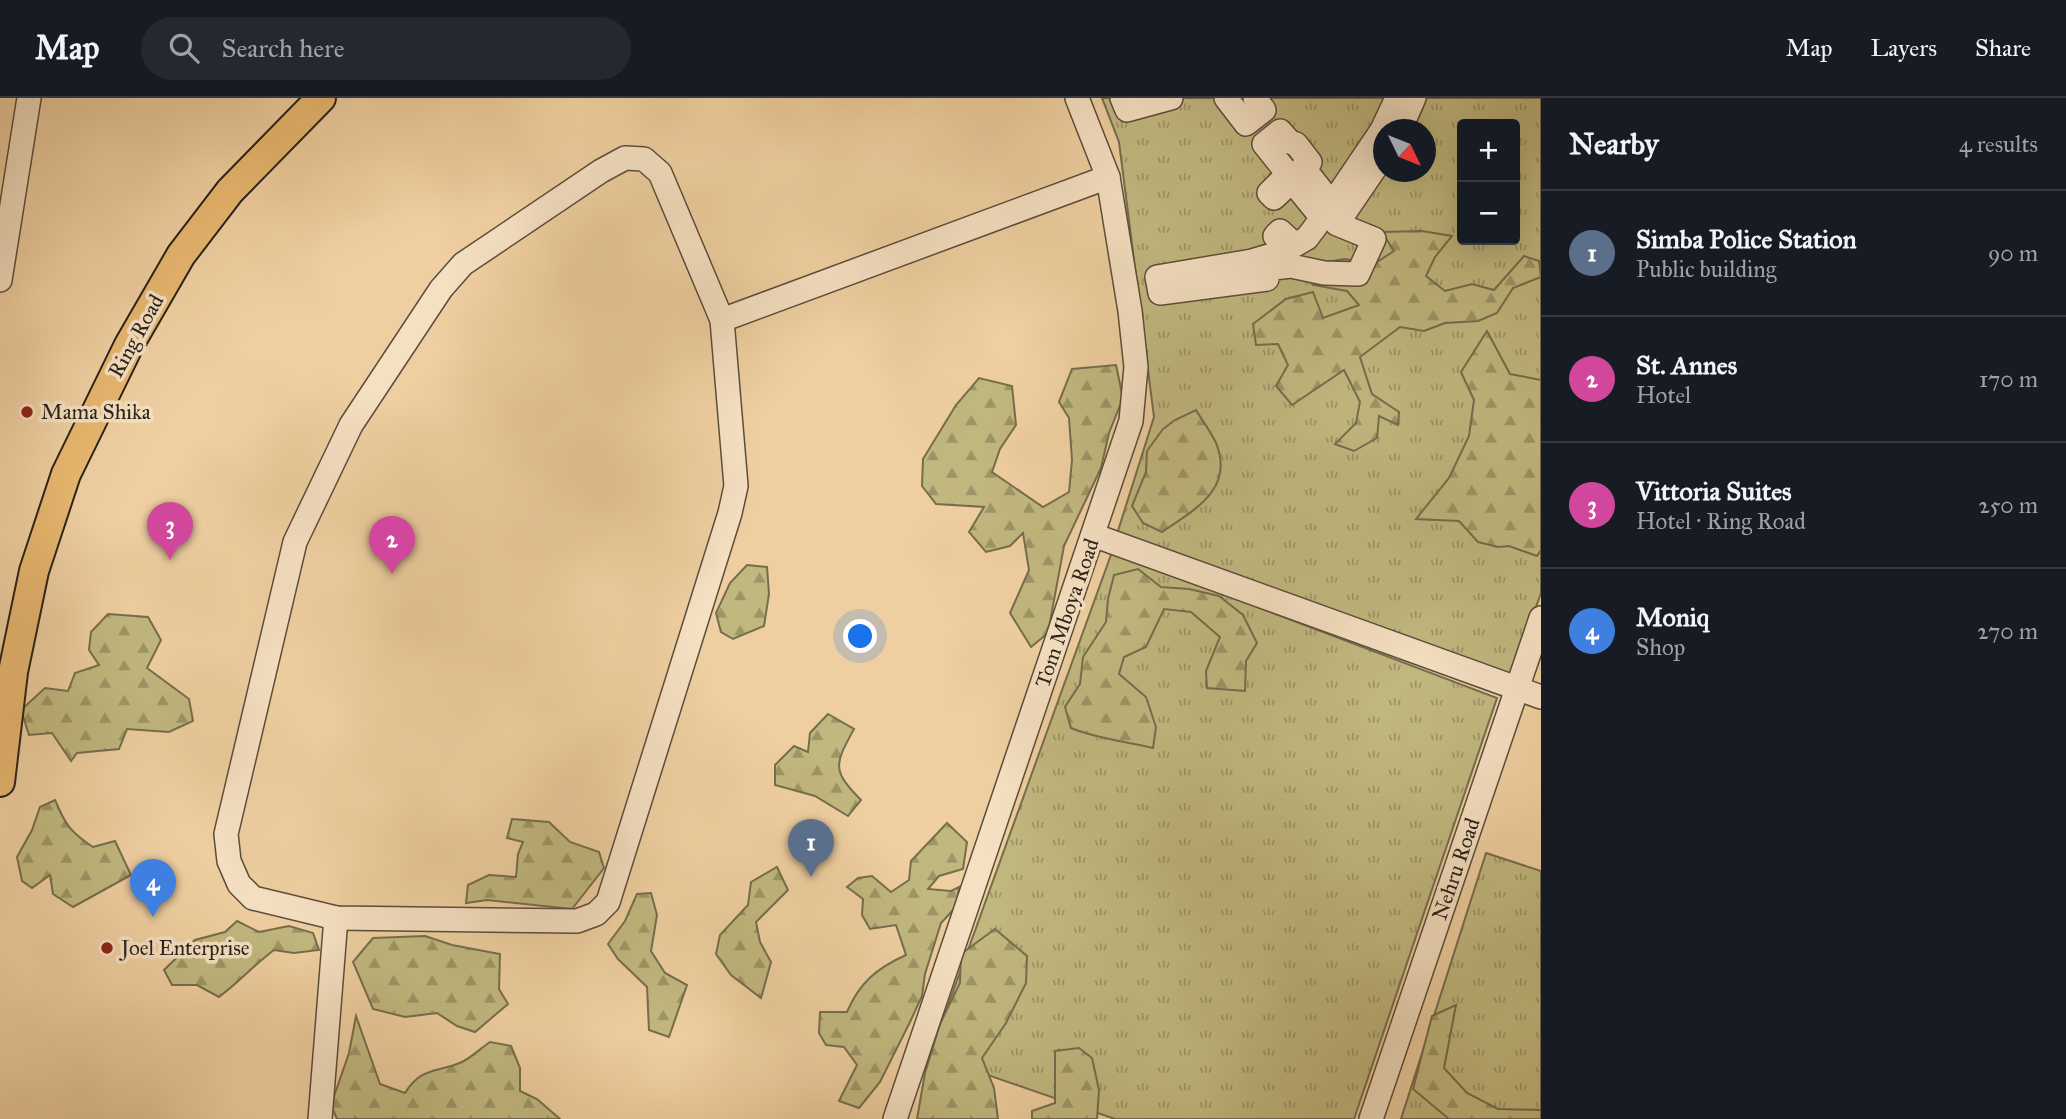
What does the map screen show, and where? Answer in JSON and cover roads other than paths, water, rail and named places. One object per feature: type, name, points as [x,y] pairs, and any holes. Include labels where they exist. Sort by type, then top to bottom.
[{"type":"main road","name":"Ring Road","points":[[0,782],[13,672],[34,571],[66,474],[129,345],[181,255],[230,191],[275,142],[321,98]]},
{"type":"street","points":[[0,280],[8,170],[29,98]]},
{"type":"street","name":"Tom Mboya Road","points":[[895,1119],[1131,421],[1136,367],[1130,311],[1108,177],[1077,98]]},
{"type":"street","points":[[1122,98],[1128,110],[1171,98]]},
{"type":"street","points":[[1226,98],[1245,124],[1264,110],[1255,98]]},
{"type":"street","points":[[1387,119],[1396,98]]},
{"type":"street","points":[[1405,119],[1414,98]]},
{"type":"street","points":[[1373,143],[1332,204],[1303,167],[1310,162],[1296,144],[1290,142],[1280,131],[1264,144],[1288,174],[1269,193],[1274,198],[1292,181],[1322,218],[1307,238],[1295,245],[1280,231],[1275,236],[1289,248],[1285,251],[1252,261],[1157,277],[1160,293],[1267,279],[1266,269],[1291,266],[1324,273],[1358,274],[1374,239],[1337,224],[1373,171]]},
{"type":"street","points":[[625,158],[644,159],[660,173],[722,320],[736,486],[722,540],[608,901],[596,914],[577,921],[337,918],[253,898],[239,884],[229,861],[226,834],[295,542],[351,425],[441,289],[463,264],[601,171],[625,158]]},
{"type":"street","points":[[722,320],[1108,177]]},
{"type":"street","points":[[1093,535],[1541,697]]},
{"type":"street","name":"Nehru Road","points":[[1371,1119],[1541,618]]},
{"type":"street","points":[[320,1119],[337,918]]},
{"type":"place","name":"Mama Shika","points":[[27,412]]},
{"type":"place","name":"Vittoria Suites","points":[[170,560]]},
{"type":"place","name":"St. Annes","points":[[392,574]]},
{"type":"place","name":"Simba Police Station","points":[[811,877]]},
{"type":"place","name":"Moniq","points":[[153,917]]},
{"type":"place","name":"Joel Enterprise","points":[[107,948]]}]
